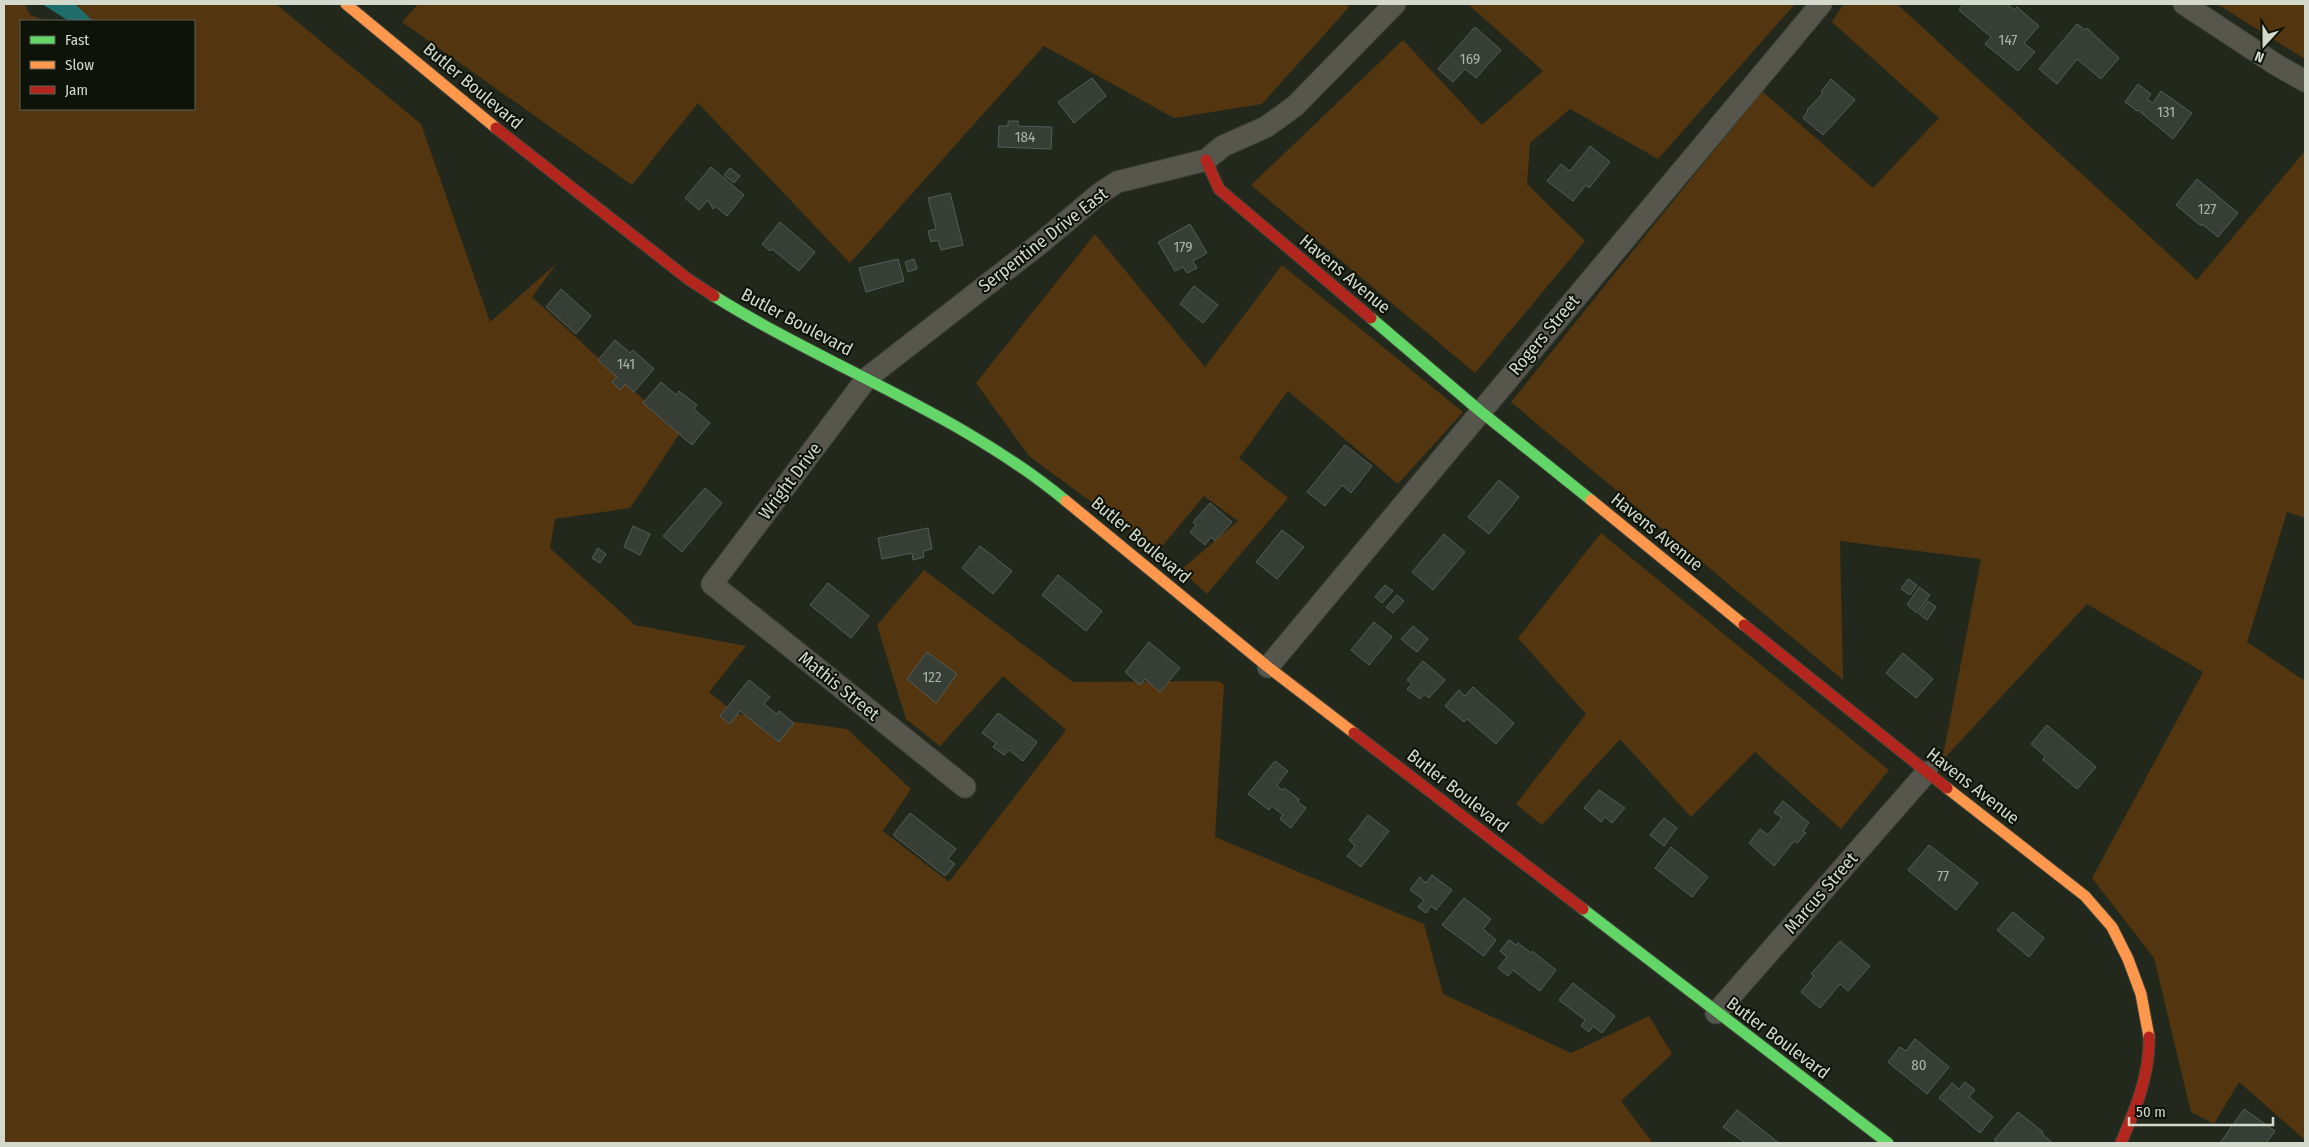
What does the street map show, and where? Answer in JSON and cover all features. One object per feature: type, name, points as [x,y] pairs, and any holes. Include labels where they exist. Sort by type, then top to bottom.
[{"type":"street","name":"Butler Boulevard","points":[[346,4],[514,143],[688,279],[750,318],[965,431],[1049,487],[1268,667],[1716,1014],[1888,1143]]},
{"type":"street","name":"Serpentine Drive East","points":[[867,378],[1042,242],[1099,194],[1117,182],[1206,160],[1223,146],[1266,127],[1295,106],[1395,4]]},
{"type":"street","name":"Rogers Street","points":[[1268,667],[1821,4]]},
{"type":"street","points":[[2184,4],[2275,64],[2305,81]]},
{"type":"street","name":"Havens Avenue","points":[[1206,160],[1219,189],[1480,411],[1927,772],[2085,896],[2112,927],[2128,959],[2148,1026],[2149,1047],[2140,1099],[2121,1143]]},
{"type":"street","name":"Wright Drive","points":[[712,584],[867,378]]},
{"type":"street","name":"Mathis Street","points":[[712,584],[965,787]]},
{"type":"street","name":"Marcus Street","points":[[1716,1014],[1927,772]]},
{"type":"shaded area","points":[[4,4],[25,4],[30,15],[44,20],[20,20],[20,110],[195,110],[195,20],[90,20],[66,4],[276,4],[421,124],[490,322],[557,263],[532,297],[680,433],[630,508],[555,519],[550,548],[635,625],[746,646],[709,692],[737,714],[847,729],[911,789],[883,831],[949,882],[1066,730],[1003,676],[940,746],[906,719],[877,625],[924,570],[1073,682],[1219,681],[1224,685],[1215,837],[1424,924],[1443,994],[1571,1053],[1649,1016],[1672,1054],[1621,1101],[1653,1143],[4,1143]]},
{"type":"shaded area","points":[[418,4],[1345,4],[1349,7],[1262,104],[1174,118],[1044,46],[850,263],[698,103],[632,185],[402,22]]},
{"type":"shaded area","points":[[1468,4],[1795,4],[1658,159],[1570,109],[1530,143],[1527,184],[1585,241],[1475,373],[1251,185],[1403,40],[1482,125],[1543,71]]},
{"type":"shaded area","points":[[1844,4],[1897,4],[2197,280],[2305,151],[2305,518],[2287,512],[2247,642],[2305,681],[2305,1140],[2239,1082],[2214,1124],[2191,1112],[2154,958],[2092,878],[2203,672],[2087,604],[1942,761],[1981,559],[1840,541],[1843,680],[1511,402],[1762,91],[1873,188],[1939,118],[1832,22]]},
{"type":"shaded area","points":[[2217,4],[2305,4],[2305,59]]},
{"type":"shaded area","points":[[1095,234],[1205,367],[1282,265],[1463,412],[1398,484],[1288,391],[1239,458],[1288,498],[1207,594],[1181,570],[1238,521],[1204,496],[1158,551],[1029,456],[976,383]]},
{"type":"shaded area","points":[[1601,533],[1889,770],[1841,829],[1755,752],[1691,817],[1620,739],[1542,825],[1516,804],[1586,714],[1518,638]]},
{"type":"water","points":[[42,4],[75,4],[92,20],[67,20]]},
{"type":"building","points":[[1963,4],[2007,4],[2014,10],[2017,7],[2039,26],[2024,43],[2035,52],[2018,71],[1985,44],[1991,37],[1959,10]]},
{"type":"building","points":[[2077,24],[2085,30],[2087,28],[2119,58],[2101,79],[2077,59],[2057,84],[2039,69]]},
{"type":"building","points":[[1475,27],[1501,50],[1476,78],[1465,69],[1453,82],[1438,69]]},
{"type":"building","points":[[1092,78],[1106,96],[1074,123],[1058,102]]},
{"type":"building","points":[[1831,79],[1855,100],[1823,135],[1803,118],[1807,110],[1823,93],[1821,92]]},
{"type":"building","points":[[2138,84],[2151,94],[2147,99],[2153,103],[2161,91],[2192,113],[2173,139],[2138,110],[2125,102]]},
{"type":"building","points":[[1008,121],[1018,121],[1018,126],[1052,127],[1051,149],[998,147],[999,126],[1008,126]]},
{"type":"building","points":[[1590,146],[1610,162],[1589,188],[1586,185],[1573,201],[1547,181],[1561,164],[1570,171]]},
{"type":"building","points":[[711,167],[744,195],[727,216],[715,206],[713,209],[708,200],[699,210],[685,198]]},
{"type":"building","points":[[730,168],[740,176],[734,183],[724,175]]},
{"type":"building","points":[[2197,179],[2238,213],[2218,237],[2202,224],[2201,226],[2176,205]]},
{"type":"building","points":[[950,193],[963,245],[941,250],[938,240],[931,242],[928,231],[936,229],[928,198]]},
{"type":"building","points":[[780,222],[815,252],[799,271],[772,249],[770,251],[762,244]]},
{"type":"building","points":[[1190,224],[1207,253],[1193,261],[1197,268],[1187,273],[1183,267],[1175,271],[1158,242]]},
{"type":"building","points":[[898,259],[904,281],[866,292],[859,268]]},
{"type":"building","points":[[914,259],[917,269],[908,272],[905,262]]},
{"type":"building","points":[[1194,286],[1218,305],[1203,323],[1180,304]]},
{"type":"building","points":[[561,289],[591,316],[576,334],[546,307]]},
{"type":"building","points":[[615,340],[630,353],[633,350],[654,369],[634,392],[625,384],[620,390],[612,382],[617,377],[598,360]]},
{"type":"building","points":[[661,382],[676,395],[679,391],[697,405],[694,409],[710,423],[692,445],[643,403]]},
{"type":"building","points":[[1345,445],[1372,466],[1351,493],[1342,485],[1325,506],[1307,492]]},
{"type":"building","points":[[1499,480],[1519,497],[1489,534],[1468,517]]},
{"type":"building","points":[[705,488],[722,503],[682,552],[663,536]]},
{"type":"building","points":[[1210,503],[1232,522],[1215,541],[1211,537],[1205,545],[1190,532],[1196,525],[1193,522]]},
{"type":"building","points":[[633,526],[650,534],[640,555],[624,547]]},
{"type":"building","points":[[928,528],[932,549],[923,551],[924,557],[913,560],[912,553],[882,559],[878,538]]},
{"type":"building","points":[[1282,530],[1304,547],[1277,579],[1256,562]]},
{"type":"building","points":[[1444,534],[1465,552],[1433,590],[1412,572]]},
{"type":"building","points":[[980,546],[1012,571],[993,594],[962,568]]},
{"type":"building","points":[[598,548],[606,554],[600,563],[592,558]]},
{"type":"building","points":[[1058,575],[1102,611],[1086,631],[1042,595]]},
{"type":"building","points":[[1908,579],[1917,585],[1910,595],[1901,589]]},
{"type":"building","points":[[828,583],[869,616],[851,638],[810,605]]},
{"type":"building","points":[[1385,585],[1393,591],[1382,603],[1375,597]]},
{"type":"building","points":[[1919,587],[1930,595],[1917,613],[1907,605]]},
{"type":"building","points":[[1397,595],[1404,601],[1393,613],[1386,607]]},
{"type":"building","points":[[1928,601],[1936,607],[1927,620],[1919,614]]},
{"type":"building","points":[[1374,622],[1392,637],[1369,665],[1351,650]]},
{"type":"building","points":[[1413,626],[1428,639],[1417,652],[1401,639]]},
{"type":"building","points":[[1149,642],[1180,668],[1160,692],[1145,679],[1140,685],[1125,672]]},
{"type":"building","points":[[927,652],[957,674],[936,703],[907,679]]},
{"type":"building","points":[[1903,653],[1933,679],[1916,698],[1886,673]]},
{"type":"building","points":[[1423,661],[1445,680],[1429,698],[1424,694],[1420,699],[1407,689],[1412,684],[1407,680]]},
{"type":"building","points":[[749,680],[770,697],[764,704],[777,714],[779,711],[794,723],[779,742],[740,711],[730,724],[720,716]]},
{"type":"building","points":[[1473,687],[1514,723],[1496,744],[1467,719],[1464,722],[1445,706],[1459,690],[1465,696]]},
{"type":"building","points":[[998,713],[1037,742],[1023,761],[1009,750],[1004,755],[993,747],[996,743],[982,733]]},
{"type":"building","points":[[2047,725],[2096,767],[2077,789],[2043,760],[2045,756],[2031,744]]},
{"type":"building","points":[[1275,761],[1288,771],[1277,785],[1282,790],[1284,788],[1299,799],[1298,802],[1306,808],[1291,828],[1280,819],[1283,815],[1272,806],[1269,810],[1248,794]]},
{"type":"building","points":[[1599,790],[1625,808],[1612,823],[1605,817],[1601,822],[1584,808]]},
{"type":"building","points":[[1783,801],[1809,823],[1803,831],[1806,833],[1797,843],[1794,841],[1774,866],[1749,843],[1760,829],[1768,835],[1782,818],[1774,812]]},
{"type":"building","points":[[910,813],[956,849],[948,859],[955,864],[945,876],[893,835]]},
{"type":"building","points":[[1368,815],[1389,831],[1361,867],[1347,856],[1355,846],[1349,840]]},
{"type":"building","points":[[1664,818],[1677,828],[1664,846],[1650,835]]},
{"type":"building","points":[[1929,845],[1978,883],[1956,910],[1908,870]]},
{"type":"building","points":[[1671,847],[1708,877],[1692,897],[1655,868]]},
{"type":"building","points":[[1432,875],[1452,890],[1436,910],[1431,906],[1426,913],[1418,907],[1424,900],[1410,890],[1420,877],[1426,883]]},
{"type":"building","points":[[1464,898],[1491,919],[1483,929],[1496,940],[1484,956],[1442,925]]},
{"type":"building","points":[[2013,912],[2044,938],[2029,957],[1997,930]]},
{"type":"building","points":[[1509,940],[1516,945],[1518,943],[1531,953],[1532,951],[1556,970],[1540,991],[1513,970],[1508,976],[1498,968],[1507,957],[1500,951]]},
{"type":"building","points":[[1840,941],[1870,966],[1848,991],[1840,984],[1820,1008],[1801,992],[1814,976],[1811,974]]},
{"type":"building","points":[[1573,983],[1615,1016],[1602,1033],[1593,1026],[1589,1032],[1581,1026],[1585,1020],[1559,1000]]},
{"type":"building","points":[[1915,1039],[1949,1067],[1927,1094],[1888,1062],[1900,1047],[1906,1051]]},
{"type":"building","points":[[1965,1082],[1975,1090],[1969,1097],[1993,1117],[1980,1133],[1939,1098],[1952,1083],[1959,1089]]},
{"type":"building","points":[[2244,1109],[2275,1131],[2266,1143],[2220,1143]]},
{"type":"building","points":[[1737,1110],[1779,1143],[1745,1143],[1723,1127]]},
{"type":"building","points":[[2018,1112],[2043,1132],[2042,1134],[2053,1143],[1998,1143],[1994,1140]]},
{"type":"traffic: fast","points":[[714,296],[758,322],[983,442],[1025,470],[1066,501]]},
{"type":"traffic: fast","points":[[1371,318],[1480,411],[1591,500]]},
{"type":"traffic: fast","points":[[1583,909],[1888,1143]]},
{"type":"traffic: slow","points":[[346,4],[496,128]]},
{"type":"traffic: slow","points":[[1591,500],[1744,625]]},
{"type":"traffic: slow","points":[[1066,501],[1268,667],[1354,733]]},
{"type":"traffic: slow","points":[[1947,788],[2085,896],[2112,927],[2128,959],[2141,994],[2149,1037]]},
{"type":"traffic: jam","points":[[496,128],[688,279],[714,296]]},
{"type":"traffic: jam","points":[[1206,160],[1219,189],[1371,318]]},
{"type":"traffic: jam","points":[[1744,625],[1947,788]]},
{"type":"traffic: jam","points":[[1354,733],[1583,909]]},
{"type":"traffic: jam","points":[[2121,1143],[2144,1079],[2149,1051],[2149,1037]]}]
